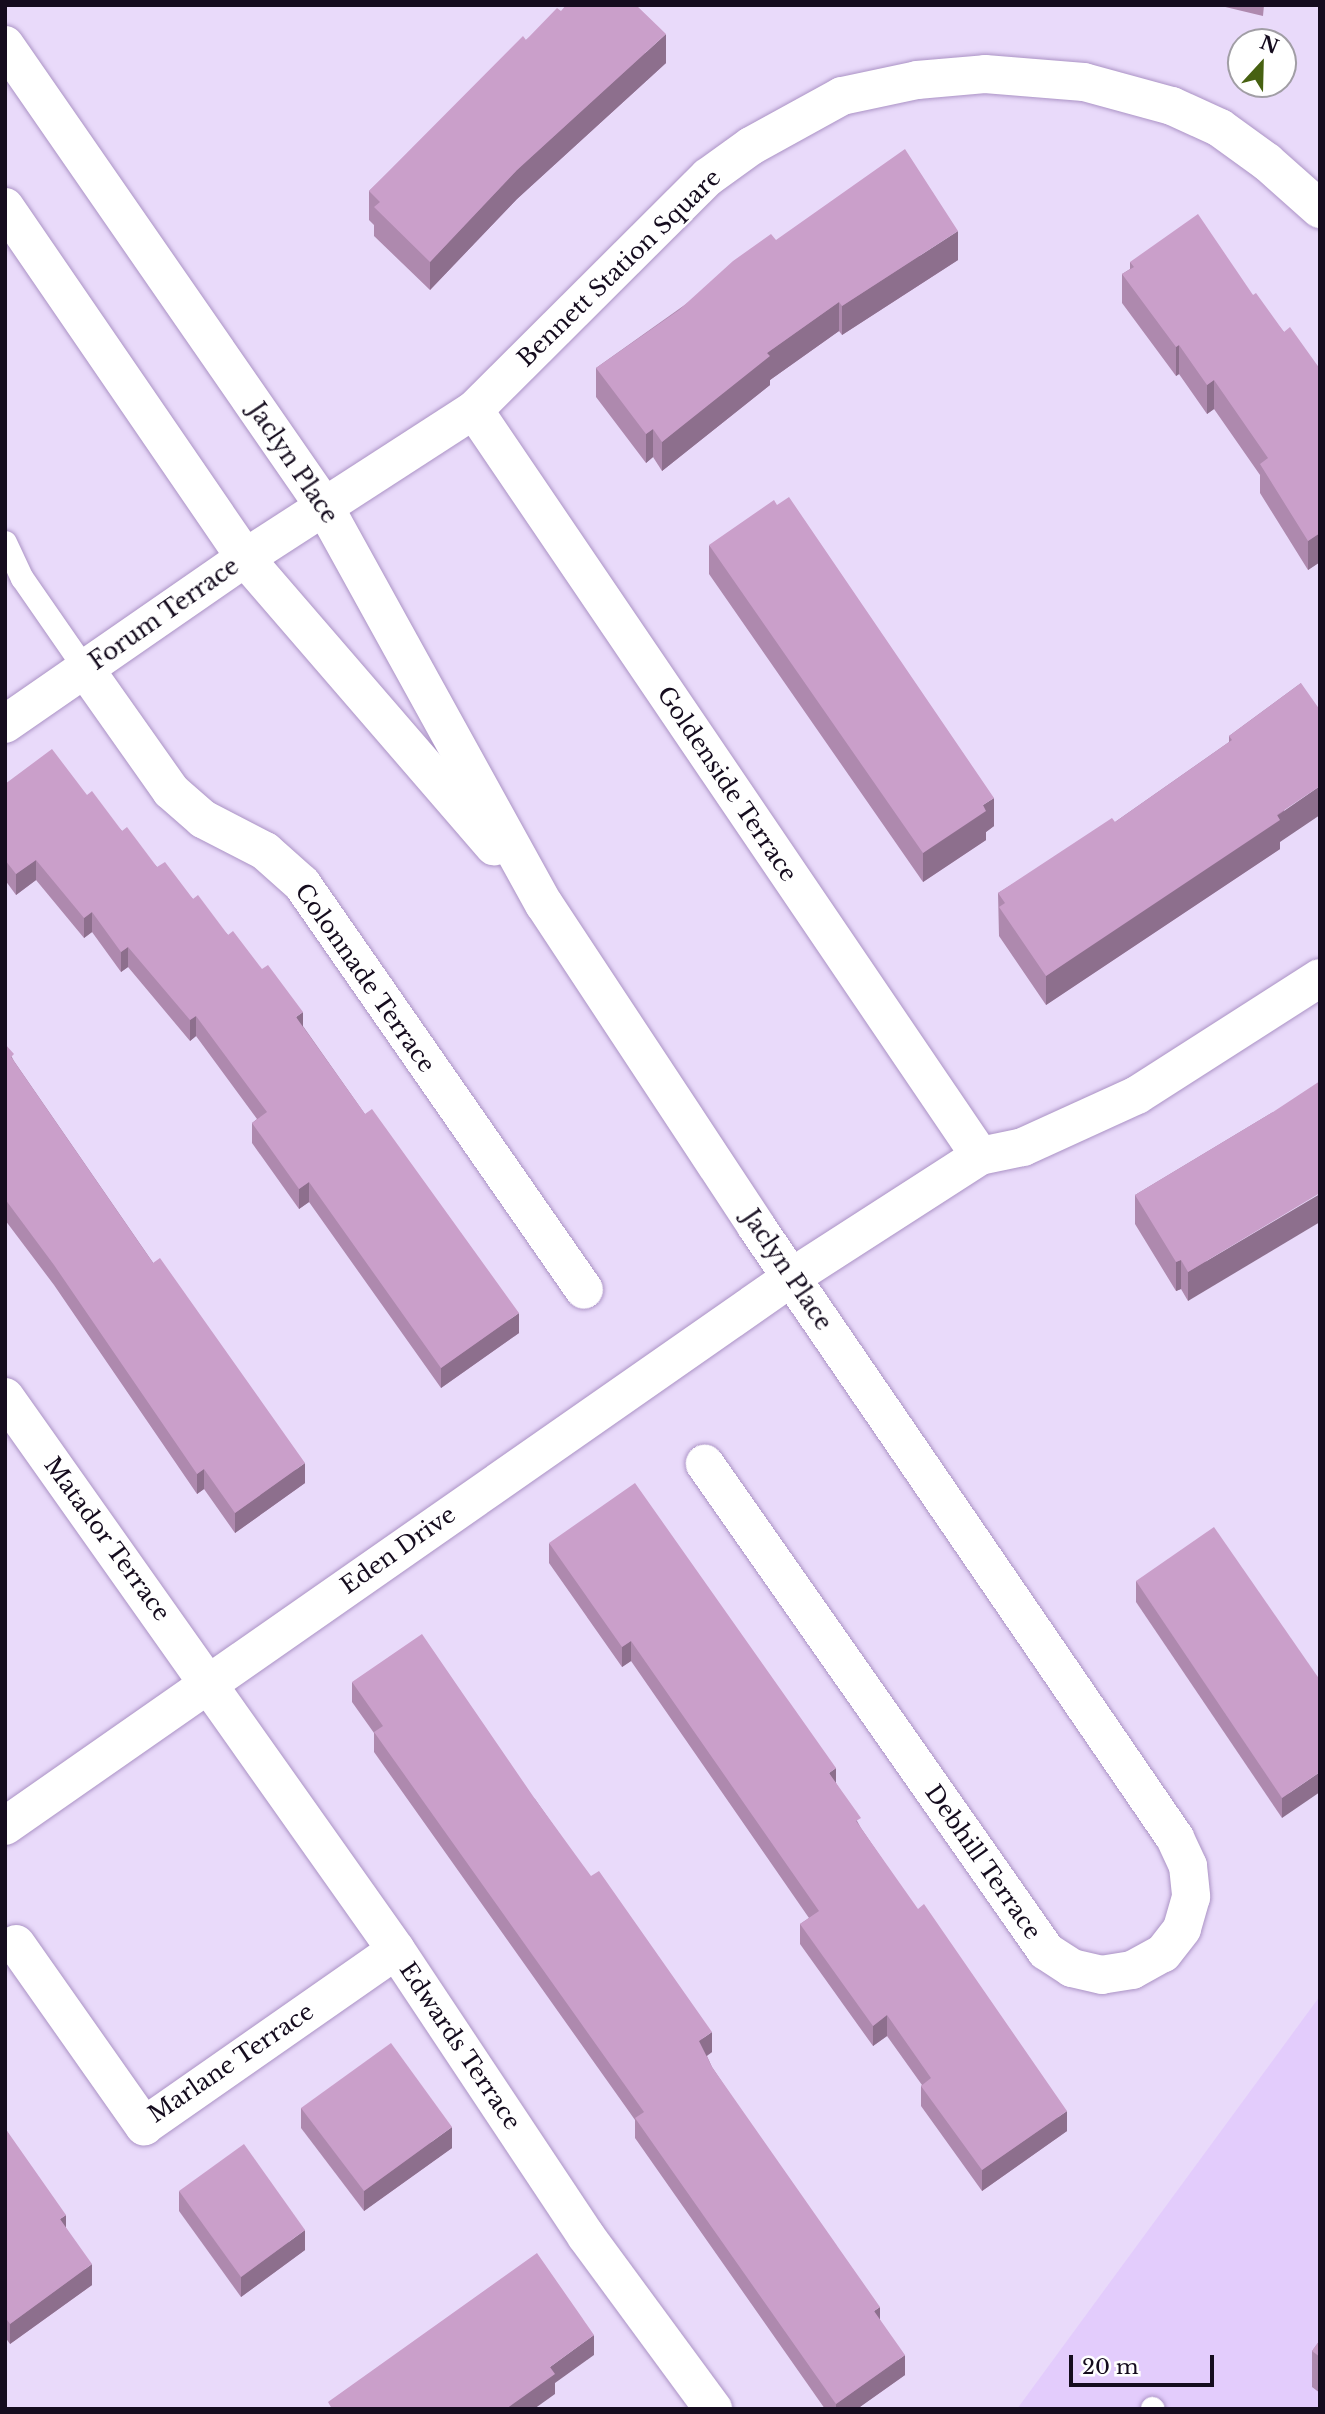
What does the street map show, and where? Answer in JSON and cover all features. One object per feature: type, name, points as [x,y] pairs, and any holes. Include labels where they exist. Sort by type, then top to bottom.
[{"type":"street","name":"Jaclyn Place","points":[[5,45],[324,506],[544,904],[792,1277],[1035,1633]]},
{"type":"street","name":"Bennett Station Square","points":[[324,506],[474,410],[708,177],[751,146],[842,96],[916,80],[985,74],[1084,82],[1172,106],[1220,128],[1267,162],[1320,209]]},
{"type":"street","name":"Jaclyn Place","points":[[5,207],[245,558],[544,904]]},
{"type":"street","name":"Goldenside Terrace","points":[[474,410],[981,1156]]},
{"type":"street","name":"Forum Terrace","points":[[5,723],[324,506]]},
{"type":"street","name":"Colonnade Terrace","points":[[85,669],[171,791],[203,819],[265,851],[302,884],[584,1290]]},
{"type":"street","points":[[792,1277],[981,1156],[1023,1147],[1127,1100],[1320,978]]},
{"type":"street","name":"Eden Drive","points":[[5,1826],[792,1277]]},
{"type":"street","name":"Matador Terrace","points":[[5,1397],[209,1682]]},
{"type":"street","name":"Debhill Terrace","points":[[705,1464],[1046,1951],[1072,1968],[1092,1972],[1132,1970],[1163,1953],[1182,1929],[1191,1897],[1188,1866],[1175,1838],[1035,1633]]},
{"type":"street","name":"Edwards Terrace","points":[[209,1682],[396,1950],[699,2403]]},
{"type":"street","name":"Marlane Terrace","points":[[16,1944],[144,2126],[396,1950]]},
{"type":"lane","points":[[5,542],[22,578],[85,669]]},
{"type":"shaded area","points":[[1320,1996],[1320,2409],[1017,2409]]},
{"type":"building","points":[[566,5],[636,5],[666,34],[517,170],[430,262],[374,207],[380,202],[369,191],[523,36],[526,40],[557,8],[561,11]]},
{"type":"building","points":[[905,149],[958,231],[842,306],[839,302],[767,353],[770,356],[662,442],[653,429],[646,434],[596,368],[679,310],[733,261],[771,234],[776,240]]},
{"type":"building","points":[[1198,214],[1253,295],[1256,293],[1284,332],[1290,327],[1320,369],[1320,533],[1308,541],[1260,464],[1268,458],[1214,380],[1207,385],[1122,274],[1134,267],[1130,262]]},
{"type":"building","points":[[789,497],[994,798],[983,805],[986,811],[923,853],[709,545],[774,500],[777,505]]},
{"type":"building","points":[[1301,683],[1320,710],[1320,786],[1277,815],[1280,820],[1046,976],[999,907],[1005,903],[998,893],[1112,818],[1115,822],[1232,740],[1229,736]]},
{"type":"building","points":[[52,749],[87,795],[92,791],[122,831],[127,827],[157,867],[165,862],[193,899],[198,895],[228,935],[233,931],[262,969],[268,965],[303,1012],[296,1017],[365,1114],[372,1109],[519,1313],[441,1368],[309,1182],[299,1189],[252,1123],[267,1112],[196,1016],[190,1020],[128,947],[121,952],[92,912],[84,918],[36,860],[16,874],[5,860],[5,784]]},
{"type":"building","points":[[5,1044],[14,1054],[11,1057],[153,1263],[160,1258],[305,1463],[235,1513],[204,1469],[197,1474],[54,1265],[5,1199]]},
{"type":"building","points":[[1320,1081],[1320,1193],[1188,1272],[1181,1260],[1176,1262],[1135,1195]]},
{"type":"building","points":[[635,1483],[836,1768],[829,1773],[861,1818],[856,1821],[918,1909],[924,1904],[1067,2111],[982,2170],[921,2086],[931,2078],[887,2015],[873,2026],[800,1924],[819,1911],[631,1641],[622,1647],[549,1543]]},
{"type":"building","points":[[1214,1527],[1320,1680],[1320,1772],[1282,1798],[1136,1581]]},
{"type":"building","points":[[422,1634],[591,1876],[599,1871],[712,2032],[699,2041],[712,2067],[880,2307],[874,2311],[905,2355],[836,2404],[635,2118],[644,2112],[374,1732],[383,1726],[352,1682]]},
{"type":"building","points":[[391,2043],[452,2127],[364,2191],[301,2108]]},
{"type":"building","points":[[5,2128],[66,2215],[60,2219],[92,2264],[10,2324],[5,2317]]},
{"type":"building","points":[[244,2144],[305,2230],[241,2277],[179,2191]]},
{"type":"building","points":[[537,2253],[594,2335],[550,2367],[555,2374],[506,2409],[332,2409],[328,2402]]},
{"type":"building","points":[[1320,2340],[1320,2357],[1312,2351]]}]
